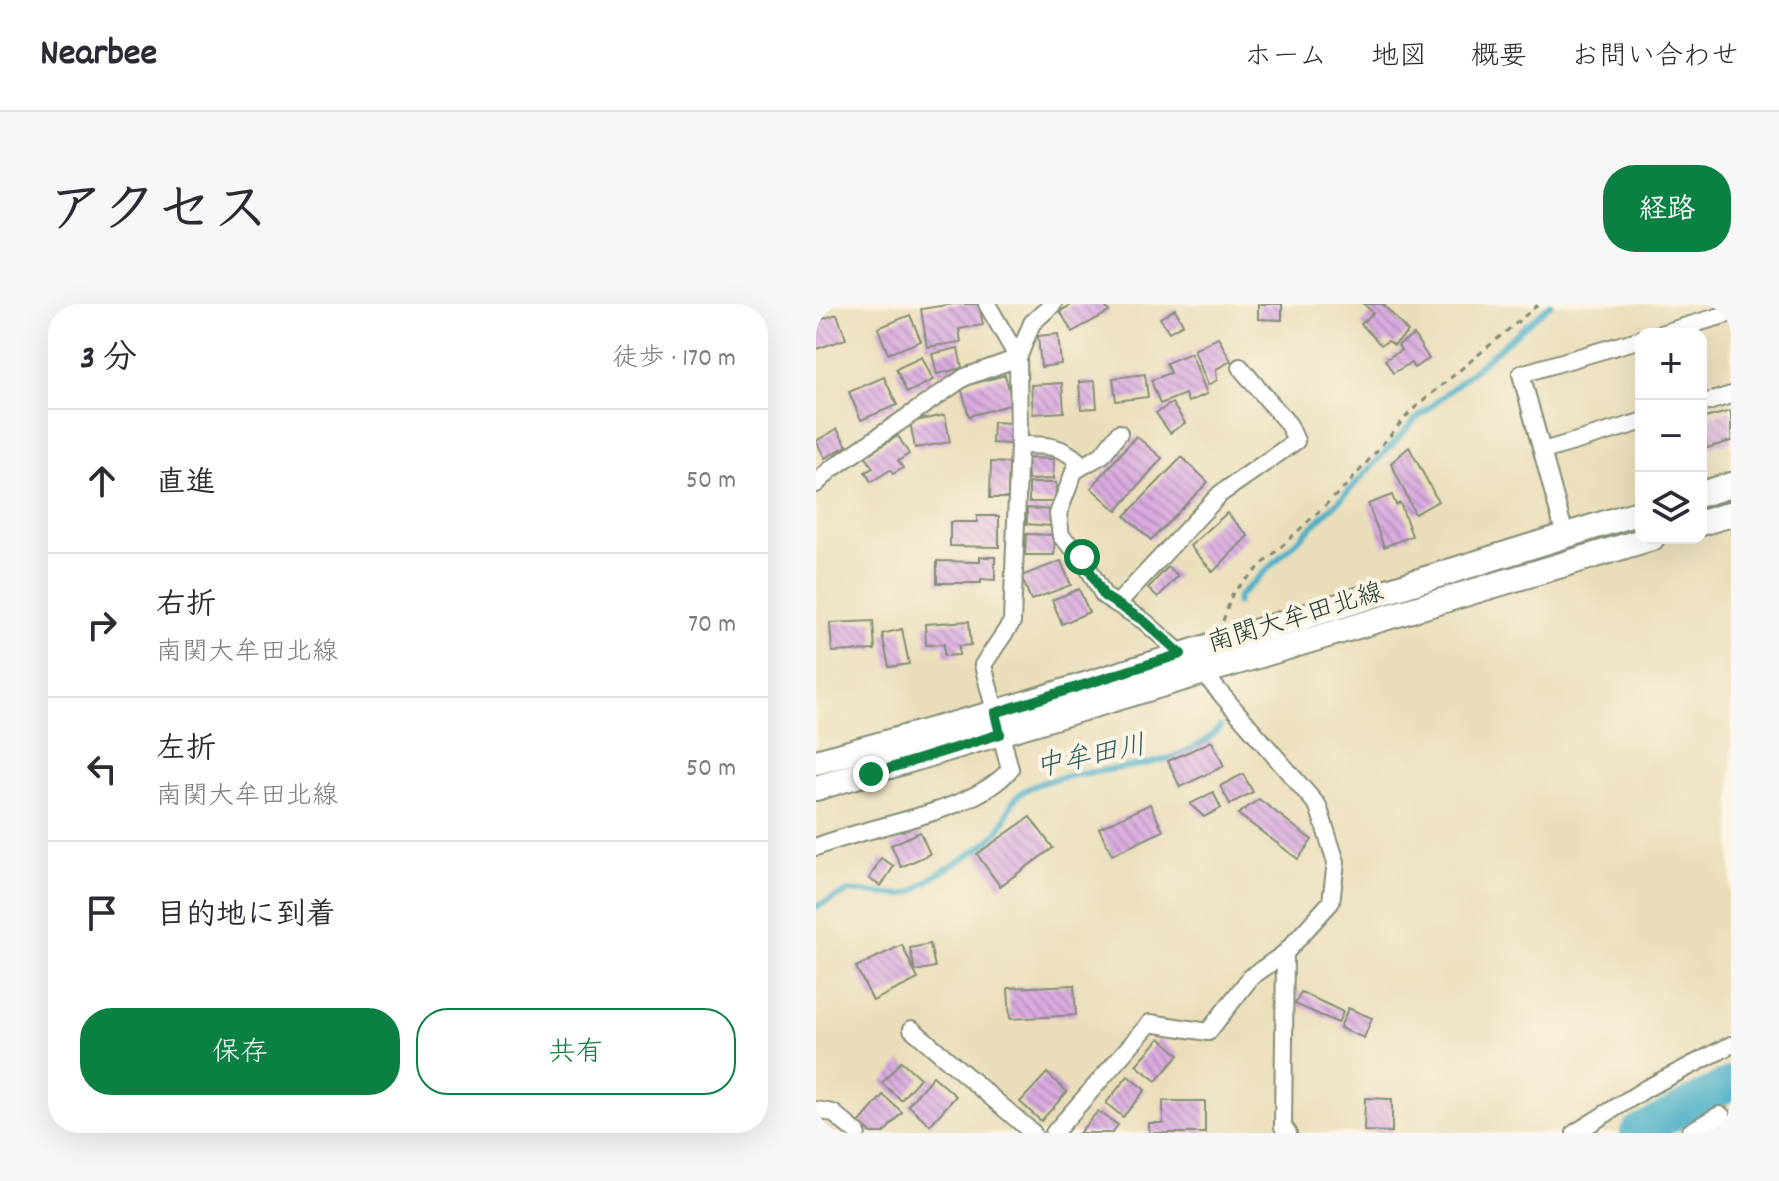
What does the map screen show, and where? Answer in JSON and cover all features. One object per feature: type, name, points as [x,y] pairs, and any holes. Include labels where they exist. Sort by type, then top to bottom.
[{"type":"main road","points":[[1707,492],[1731,485]]},
{"type":"main road","name":"南関大牟田北線","points":[[816,788],[998,724],[1181,654],[1635,514]]},
{"type":"main road","points":[[1707,521],[1731,514]]},
{"type":"main road","name":"南関大牟田北線","points":[[816,762],[998,724],[1203,673],[1635,543]]},
{"type":"street","points":[[987,304],[1018,358]]},
{"type":"street","points":[[816,847],[929,813],[996,786],[1010,769],[983,665],[1012,622],[1019,445],[1018,358],[1032,323],[1053,304]]},
{"type":"street","points":[[1680,328],[1731,313]]},
{"type":"street","points":[[1565,535],[1521,374],[1635,341]]},
{"type":"street","points":[[818,476],[965,377],[1018,358]]},
{"type":"street","points":[[1117,604],[1220,494],[1296,441],[1289,425],[1240,367]]},
{"type":"street","points":[[1707,402],[1731,395]]},
{"type":"street","points":[[1543,451],[1635,424]]},
{"type":"street","points":[[1074,471],[1102,455],[1119,433]]},
{"type":"street","points":[[1019,445],[1050,445],[1068,451],[1078,461],[1058,514],[1061,536],[1082,557],[1104,596],[1144,621],[1203,673],[1318,806],[1336,862],[1331,902],[1285,953],[1251,977],[1208,1032],[1150,1023],[1054,1133]]},
{"type":"street","points":[[1285,953],[1283,1127],[1288,1133]]},
{"type":"street","points":[[912,1029],[1033,1133]]},
{"type":"street","points":[[1575,1133],[1647,1088],[1731,1045]]},
{"type":"street","points":[[816,1110],[833,1113],[857,1133]]},
{"type":"street","points":[[1692,1133],[1725,1121]]},
{"type":"path","points":[[1216,644],[1233,592],[1349,483],[1411,411],[1539,304]]},
{"type":"building","points":[[979,304],[983,325],[959,329],[961,342],[927,347],[921,309]]},
{"type":"building","points":[[1073,304],[1104,304],[1109,312],[1072,332],[1060,311]]},
{"type":"building","points":[[1258,304],[1282,304],[1282,320],[1258,319]]},
{"type":"building","points":[[1364,304],[1383,304],[1408,332],[1394,345],[1388,341],[1381,345],[1361,324],[1373,313]]},
{"type":"building","points":[[1175,309],[1183,324],[1169,332],[1160,318]]},
{"type":"building","points":[[837,314],[846,339],[816,349],[816,321]]},
{"type":"building","points":[[910,315],[921,341],[888,354],[878,328]]},
{"type":"building","points":[[1058,334],[1061,364],[1041,367],[1038,336]]},
{"type":"building","points":[[1414,335],[1429,359],[1414,368],[1411,363],[1393,373],[1385,360],[1401,350],[1398,345]]},
{"type":"building","points":[[1218,337],[1231,361],[1216,369],[1217,380],[1208,385],[1194,350]]},
{"type":"building","points":[[958,348],[962,368],[937,374],[932,354]]},
{"type":"building","points":[[1191,353],[1207,394],[1188,402],[1185,394],[1160,404],[1151,380],[1170,373],[1166,363]]},
{"type":"building","points":[[922,357],[933,380],[907,393],[896,369]]},
{"type":"building","points":[[1145,374],[1148,397],[1116,401],[1113,378]]},
{"type":"building","points":[[1005,375],[1013,404],[969,416],[961,387]]},
{"type":"building","points":[[884,377],[897,405],[861,420],[849,392]]},
{"type":"building","points":[[1095,381],[1097,408],[1081,409],[1079,382]]},
{"type":"building","points":[[1062,383],[1064,412],[1033,414],[1031,385]]},
{"type":"building","points":[[1172,403],[1185,423],[1170,433],[1156,413]]},
{"type":"building","points":[[1731,411],[1731,441],[1707,448],[1707,417]]},
{"type":"building","points":[[945,415],[950,442],[915,448],[910,422]]},
{"type":"building","points":[[993,422],[1012,423],[1011,444],[992,443]]},
{"type":"building","points":[[837,429],[847,446],[825,458],[816,441]]},
{"type":"building","points":[[898,436],[909,454],[898,461],[903,468],[893,474],[890,470],[871,482],[865,472],[873,468],[865,456]]},
{"type":"building","points":[[1136,436],[1162,458],[1117,511],[1091,488]]},
{"type":"building","points":[[1409,447],[1438,501],[1415,514],[1391,463]]},
{"type":"building","points":[[1182,457],[1208,482],[1151,540],[1125,516]]},
{"type":"building","points":[[1027,458],[1054,459],[1053,479],[1028,480]]},
{"type":"building","points":[[991,462],[1009,463],[1008,498],[990,498]]},
{"type":"building","points":[[1029,483],[1056,483],[1056,502],[1029,502]]},
{"type":"building","points":[[1392,495],[1396,505],[1400,503],[1412,536],[1384,547],[1368,504]]},
{"type":"building","points":[[1027,508],[1051,510],[1051,526],[1027,524]]},
{"type":"building","points":[[1227,513],[1248,536],[1213,572],[1190,546]]},
{"type":"building","points":[[977,516],[999,516],[999,547],[950,546],[950,522],[977,522]]},
{"type":"building","points":[[1026,534],[1055,535],[1054,555],[1025,555]]},
{"type":"building","points":[[980,557],[995,557],[995,580],[937,583],[937,561],[980,562]]},
{"type":"building","points":[[1061,561],[1071,585],[1031,600],[1021,576]]},
{"type":"building","points":[[1168,567],[1178,576],[1158,597],[1148,588]]},
{"type":"building","points":[[1079,589],[1089,612],[1062,624],[1052,600]]},
{"type":"building","points":[[873,621],[875,650],[832,652],[830,623]]},
{"type":"building","points":[[969,621],[971,645],[959,646],[959,655],[944,656],[944,644],[926,645],[925,624]]},
{"type":"building","points":[[902,629],[909,664],[889,667],[882,634]]},
{"type":"building","points":[[1212,741],[1224,766],[1180,787],[1168,761]]},
{"type":"building","points":[[1243,774],[1253,792],[1230,804],[1220,786]]},
{"type":"building","points":[[1213,792],[1221,808],[1204,817],[1190,804]]},
{"type":"building","points":[[1259,799],[1312,840],[1298,859],[1238,814]]},
{"type":"building","points":[[1150,804],[1163,831],[1112,855],[1099,828]]},
{"type":"building","points":[[1030,817],[1053,848],[1000,886],[977,854]]},
{"type":"building","points":[[920,832],[930,854],[901,867],[891,845]]},
{"type":"building","points":[[881,858],[894,866],[881,886],[869,879]]},
{"type":"building","points":[[930,944],[935,967],[915,971],[910,948]]},
{"type":"building","points":[[902,945],[918,979],[873,1001],[856,967]]},
{"type":"building","points":[[1074,985],[1076,1015],[1010,1019],[1008,988]]},
{"type":"building","points":[[1301,992],[1343,1012],[1338,1023],[1295,1004]]},
{"type":"building","points":[[1348,1008],[1372,1018],[1364,1038],[1340,1028]]},
{"type":"building","points":[[1160,1038],[1179,1055],[1156,1081],[1136,1065]]},
{"type":"building","points":[[901,1061],[920,1078],[901,1100],[882,1083]]},
{"type":"building","points":[[1047,1073],[1067,1092],[1041,1121],[1020,1102]]},
{"type":"building","points":[[933,1076],[956,1096],[930,1125],[908,1105]]},
{"type":"building","points":[[1128,1076],[1145,1090],[1123,1117],[1106,1103]]},
{"type":"building","points":[[883,1095],[902,1112],[884,1133],[871,1133],[859,1123]]},
{"type":"building","points":[[1365,1098],[1392,1099],[1392,1132],[1364,1131]]},
{"type":"building","points":[[1163,1101],[1205,1101],[1205,1133],[1149,1133],[1149,1123],[1163,1123]]},
{"type":"building","points":[[1098,1111],[1118,1125],[1112,1133],[1079,1133]]},
{"type":"waterway","name":"中牟田川","points":[[1237,603],[1238,597],[1342,498],[1414,421],[1551,304]]},
{"type":"waterway","name":"中牟田川","points":[[816,907],[849,891],[902,895],[914,891],[995,835],[1014,801],[1026,790],[1058,778],[1157,762],[1202,743],[1220,727]]},
{"type":"waterway","points":[[1637,1133],[1731,1083]]},
{"type":"route","points":[[871,774],[1000,734],[995,713],[1181,654],[1144,621],[1104,596],[1082,557]]}]
